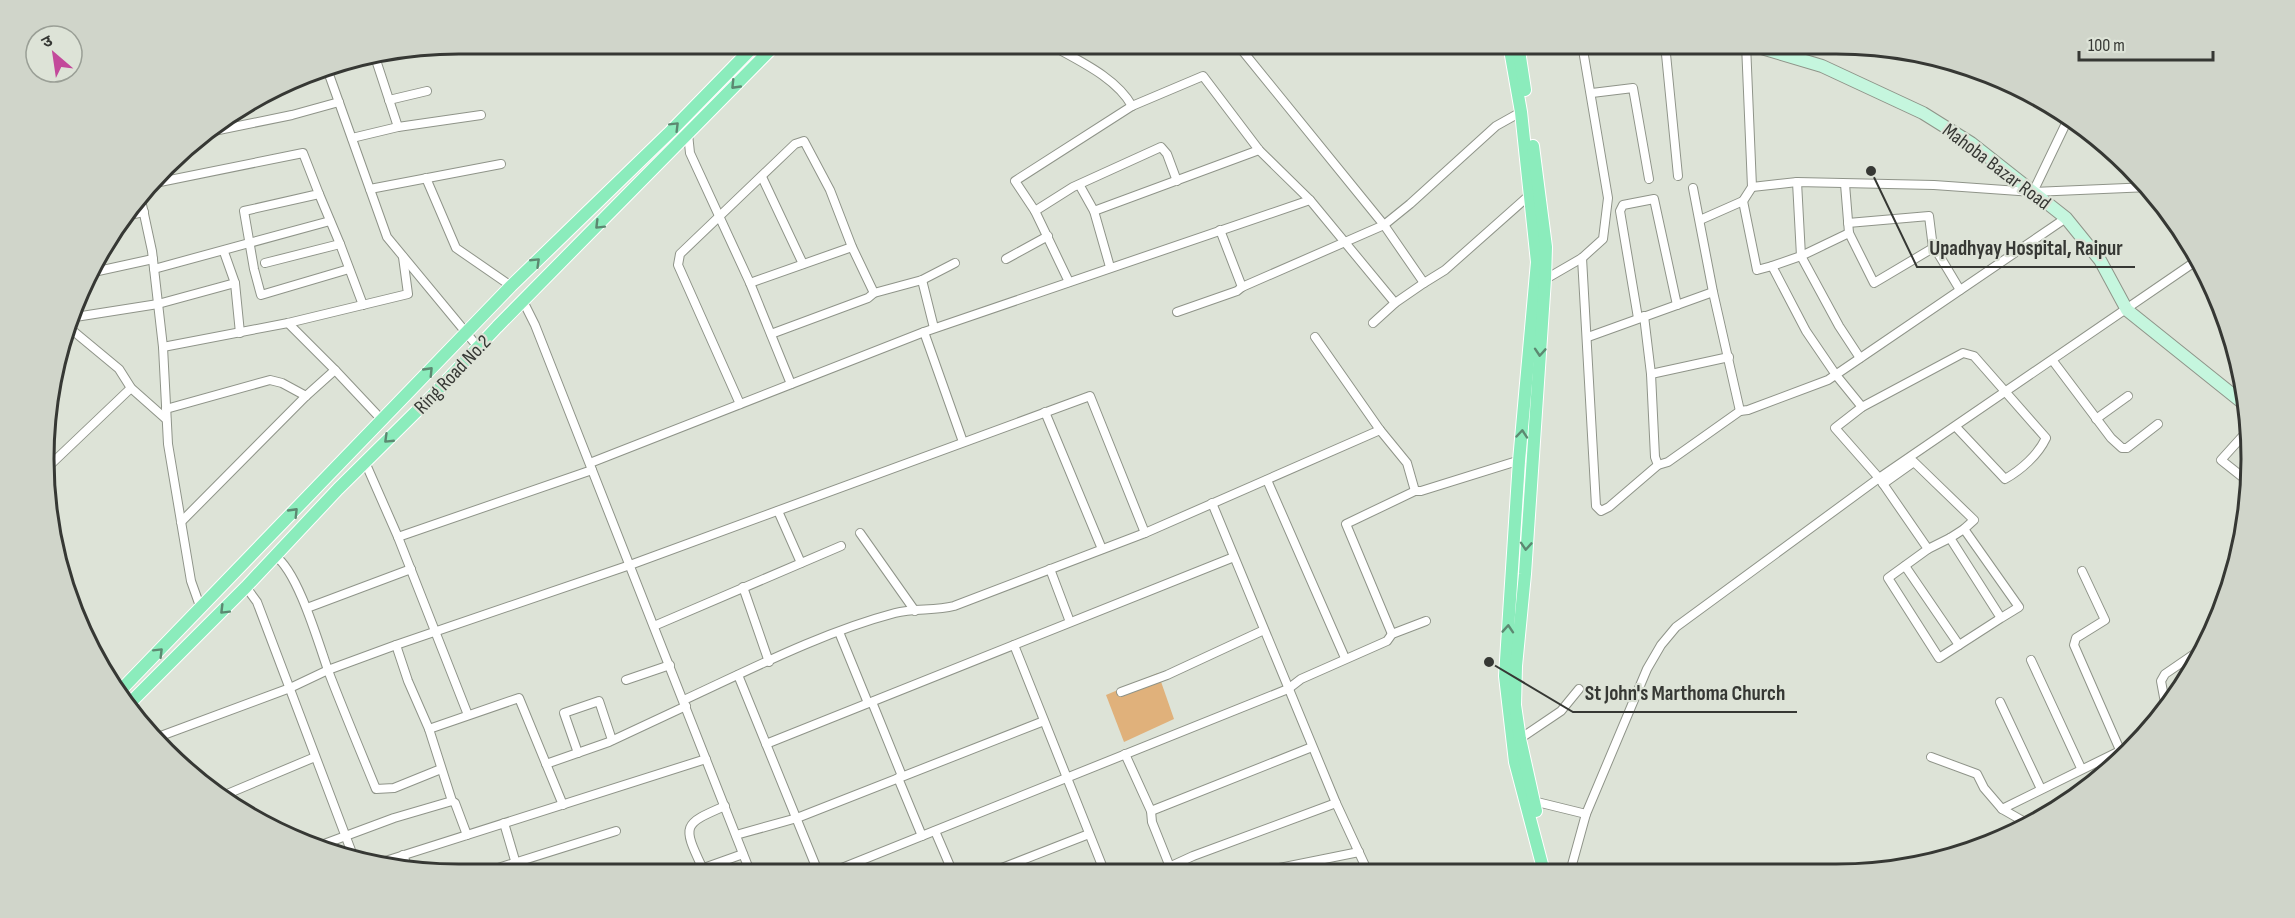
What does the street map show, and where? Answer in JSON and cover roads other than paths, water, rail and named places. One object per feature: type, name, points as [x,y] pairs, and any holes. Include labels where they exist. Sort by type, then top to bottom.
[{"type":"main road","name":"Ring Road No.2","points":[[124,687],[511,285],[671,131],[746,54]]},
{"type":"main road","name":"Ring Road No.2","points":[[133,700],[766,54]]},
{"type":"main road","points":[[1511,54],[1535,191]]},
{"type":"main road","points":[[1519,54],[1535,191],[1540,282],[1533,456],[1516,666],[1516,741],[1551,864]]},
{"type":"main road","points":[[1540,282],[1519,460],[1505,676],[1524,799],[1542,864]]},
{"type":"street","points":[[1066,54],[1093,70],[1125,94],[1132,106]]},
{"type":"street","points":[[1245,54],[1384,225],[1424,283]]},
{"type":"street","points":[[1540,282],[1582,258],[1603,239],[1608,198],[1584,54]]},
{"type":"street","points":[[1666,54],[1678,176]]},
{"type":"street","points":[[1700,220],[1743,201],[1752,187],[1747,54]]},
{"type":"street","name":"Mahoba Bazar Road","points":[[1781,54],[1822,66],[1923,113],[1971,143],[2066,218],[2100,260],[2127,310],[2236,398]]},
{"type":"street","points":[[377,63],[398,127]]},
{"type":"street","points":[[329,75],[387,237],[478,347]]},
{"type":"street","points":[[1069,282],[1035,211],[1015,181],[1132,106],[1203,76],[1259,150],[1310,200],[1395,303]]},
{"type":"street","points":[[1592,93],[1633,88],[1649,179]]},
{"type":"street","points":[[389,100],[427,91]]},
{"type":"street","points":[[224,129],[292,116],[339,102]]},
{"type":"street","points":[[1177,312],[1237,291],[1384,225],[1496,126],[1521,112]]},
{"type":"street","points":[[352,138],[398,127],[480,116]]},
{"type":"street","points":[[2033,192],[2065,125]]},
{"type":"street","points":[[687,134],[690,153],[750,283],[791,384]]},
{"type":"street","points":[[740,404],[678,265],[680,254],[795,144],[804,141],[830,190],[852,247],[874,293]]},
{"type":"street","points":[[1035,211],[1072,187],[1080,186],[1161,147],[1167,154],[1177,181]]},
{"type":"street","points":[[1094,212],[1259,150]]},
{"type":"street","points":[[166,181],[303,153],[363,305]]},
{"type":"street","points":[[370,189],[501,164]]},
{"type":"street","points":[[762,177],[803,264]]},
{"type":"street","points":[[426,178],[456,248],[511,285]]},
{"type":"street","points":[[1752,187],[1797,182],[1934,184],[2033,192],[2136,188]]},
{"type":"street","points":[[1797,182],[1801,256],[1839,327],[1860,358]]},
{"type":"street","points":[[1845,184],[1849,233],[1874,283],[1933,248]]},
{"type":"street","points":[[1080,186],[1094,212],[1110,267]]},
{"type":"street","points":[[1693,188],[1713,292],[1740,411]]},
{"type":"street","points":[[1373,323],[1395,303],[1445,270],[1535,191]]},
{"type":"street","points":[[319,194],[244,212],[261,295],[349,268]]},
{"type":"street","points":[[398,537],[591,466],[740,404],[934,328],[1310,200]]},
{"type":"street","points":[[1658,465],[1655,457],[1651,374],[1620,211],[1623,205],[1654,200],[1677,304]]},
{"type":"street","points":[[1743,201],[1757,270],[1801,256],[1849,233]]},
{"type":"street","points":[[143,207],[153,259],[163,347],[168,444],[191,581],[201,609]]},
{"type":"street","points":[[137,213],[144,212]]},
{"type":"street","points":[[1848,223],[1929,216],[1933,248],[1960,290]]},
{"type":"street","points":[[1582,258],[1596,506],[1601,511],[1609,507],[1658,465],[1668,462],[1740,411],[1818,384],[1836,375],[2066,218]]},
{"type":"street","points":[[154,269],[224,252],[330,221]]},
{"type":"street","points":[[1220,230],[1242,287]]},
{"type":"street","points":[[1006,259],[1048,236]]},
{"type":"street","points":[[265,263],[340,244]]},
{"type":"street","points":[[750,283],[852,247]]},
{"type":"street","points":[[224,252],[235,283],[240,333]]},
{"type":"street","points":[[163,347],[288,323],[408,294],[403,256]]},
{"type":"street","points":[[101,270],[153,259]]},
{"type":"street","points":[[771,334],[874,293],[922,280],[955,262]]},
{"type":"street","points":[[1572,864],[1586,814],[1647,669],[1661,645],[1676,627],[1956,427],[2191,265]]},
{"type":"street","points":[[1772,266],[1806,331],[1836,375],[1862,407]]},
{"type":"street","points":[[922,280],[934,328]]},
{"type":"street","points":[[80,316],[158,304],[235,283]]},
{"type":"street","points":[[1588,338],[1713,292]]},
{"type":"street","points":[[523,301],[535,325],[747,864]]},
{"type":"street","points":[[288,323],[382,420]]},
{"type":"street","points":[[74,332],[119,369],[131,388],[166,419]]},
{"type":"street","points":[[924,332],[963,442]]},
{"type":"street","points":[[1315,337],[1380,430],[1407,463],[1415,491]]},
{"type":"street","points":[[1928,549],[1881,481],[1835,428],[1862,407],[1963,353],[1974,356],[2046,438],[2041,449],[2005,479],[1956,427]]},
{"type":"street","points":[[1651,374],[1729,357]]},
{"type":"street","points":[[2053,361],[2096,419],[2122,448],[2127,448],[2158,424]]},
{"type":"street","points":[[181,522],[306,396],[336,370]]},
{"type":"street","points":[[166,409],[270,380],[282,383],[306,396]]},
{"type":"street","points":[[54,461],[131,388]]},
{"type":"street","points":[[163,735],[396,645],[630,565],[1090,396],[1145,533]]},
{"type":"street","points":[[2096,419],[2128,396]]},
{"type":"street","points":[[1045,412],[1102,549]]},
{"type":"street","points":[[546,764],[612,740],[738,675],[839,632],[897,612],[938,610],[954,606],[1145,533],[1380,430]]},
{"type":"street","points":[[2240,439],[2221,460],[2240,475]]},
{"type":"street","points":[[1392,634],[1346,524],[1415,491],[1533,456]]},
{"type":"street","points":[[365,462],[398,537],[468,715]]},
{"type":"street","points":[[1881,481],[1914,462],[1974,520],[1964,529],[1928,549],[1888,578],[1939,658],[2019,607],[1964,529]]},
{"type":"street","points":[[1267,480],[1346,658]]},
{"type":"street","points":[[1212,503],[1312,747],[1364,864]]},
{"type":"street","points":[[778,511],[801,563]]},
{"type":"street","points":[[860,533],[915,611]]},
{"type":"street","points":[[1950,538],[2001,618]]},
{"type":"street","points":[[654,626],[841,546]]},
{"type":"street","points":[[275,556],[283,561],[307,608],[328,670],[376,789],[394,788],[441,769]]},
{"type":"street","points":[[766,744],[1234,557]]},
{"type":"street","points":[[1905,566],[1959,645]]},
{"type":"street","points":[[307,608],[411,569]]},
{"type":"street","points":[[1050,569],[1070,622]]},
{"type":"street","points":[[2082,571],[2105,620],[2076,638],[2074,645],[2119,748]]},
{"type":"street","points":[[246,587],[257,602],[350,849]]},
{"type":"street","points":[[744,587],[769,662]]},
{"type":"street","points":[[852,864],[1288,689],[1301,679],[1387,641],[1392,634],[1426,621]]},
{"type":"street","points":[[1121,692],[1167,675],[1264,630]]},
{"type":"street","points":[[839,632],[870,703],[922,836]]},
{"type":"street","points":[[396,645],[408,681],[429,729],[452,801],[455,803],[467,835]]},
{"type":"street","points":[[1014,645],[1101,864]]},
{"type":"street","points":[[2164,697],[2161,681],[2165,674],[2189,657]]},
{"type":"street","points":[[2031,660],[2081,768]]},
{"type":"street","points":[[626,680],[670,665]]},
{"type":"street","points":[[738,675],[815,864]]},
{"type":"street","points":[[1516,741],[1561,711],[1579,689]]},
{"type":"street","points":[[429,729],[519,698],[563,805]]},
{"type":"street","points":[[578,753],[564,713],[599,700],[612,740]]},
{"type":"street","points":[[2000,702],[2041,789]]},
{"type":"street","points":[[736,835],[797,818],[1044,721]]},
{"type":"street","points":[[1151,811],[1312,747]]},
{"type":"street","points":[[2002,809],[2114,753]]},
{"type":"street","points":[[1125,754],[1151,811],[1152,822],[1169,864]]},
{"type":"street","points":[[229,793],[315,757]]},
{"type":"street","points":[[1931,757],[1977,774],[1984,788],[2002,809],[2020,819]]},
{"type":"street","points":[[393,858],[706,759]]},
{"type":"street","points":[[328,843],[452,801]]},
{"type":"street","points":[[1533,801],[1586,814]]},
{"type":"street","points":[[1178,864],[1336,803]]},
{"type":"street","points":[[701,864],[690,840],[691,825],[696,818],[725,806]]},
{"type":"street","points":[[504,823],[515,864],[616,831]]},
{"type":"street","points":[[935,831],[949,864]]},
{"type":"street","points":[[1012,864],[1089,834]]},
{"type":"street","points":[[1301,864],[1359,852]]},
{"type":"street","points":[[711,864],[743,854]]},
{"type":"street","points":[[403,855],[405,861]]},
{"type":"place","name":"Upadhyay Hospital, Raipur","points":[[1871,171]]},
{"type":"place","name":"St John's Marthoma Church","points":[[1489,662]]}]
